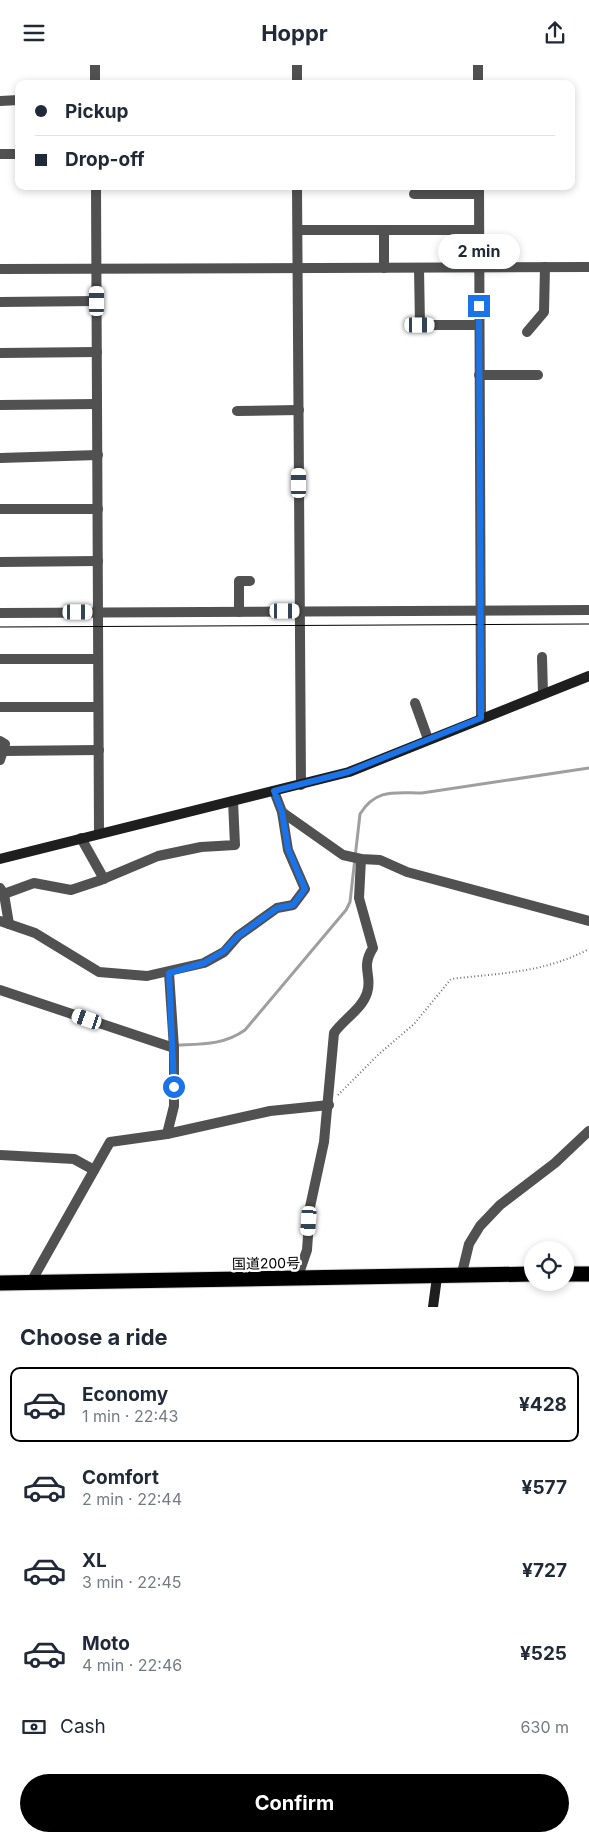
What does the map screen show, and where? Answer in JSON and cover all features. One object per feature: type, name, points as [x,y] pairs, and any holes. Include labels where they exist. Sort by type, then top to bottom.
[{"type":"highway","name":"国道200号","points":[[0,1283],[461,1277],[524,1274]]},
{"type":"highway","points":[[574,1274],[589,1274]]},
{"type":"street","points":[[95,65],[95,80]]},
{"type":"street","points":[[297,65],[297,80]]},
{"type":"street","points":[[478,65],[478,80]]},
{"type":"street","points":[[0,101],[15,100]]},
{"type":"street","points":[[0,154],[15,154]]},
{"type":"street","points":[[96,190],[99,834]]},
{"type":"street","points":[[297,190],[301,785]]},
{"type":"street","points":[[414,194],[479,190],[481,718]]},
{"type":"street","points":[[298,230],[479,229]]},
{"type":"street","points":[[384,230],[384,268]]},
{"type":"street","points":[[527,332],[544,312],[545,267]]},
{"type":"street","points":[[0,269],[589,267]]},
{"type":"street","points":[[419,268],[420,325],[479,325]]},
{"type":"street","points":[[0,302],[97,301]]},
{"type":"street","points":[[0,353],[97,352]]},
{"type":"street","points":[[479,375],[538,375]]},
{"type":"street","points":[[0,405],[98,404]]},
{"type":"street","points":[[237,411],[299,410]]},
{"type":"street","points":[[0,458],[98,455]]},
{"type":"street","points":[[0,509],[98,509]]},
{"type":"street","points":[[0,562],[98,561]]},
{"type":"street","points":[[239,612],[239,581],[250,581]]},
{"type":"street","points":[[0,613],[480,609],[589,610]]},
{"type":"street","points":[[542,657],[543,694]]},
{"type":"street","points":[[0,659],[98,659]]},
{"type":"street","points":[[0,859],[348,772],[589,676]]},
{"type":"street","points":[[415,703],[428,739]]},
{"type":"street","points":[[0,707],[98,707]]},
{"type":"street","points":[[1,751],[99,750]]},
{"type":"street","points":[[233,801],[235,845],[201,847],[158,856],[104,879],[71,890],[34,883],[2,891],[4,923],[35,933],[99,972],[139,976],[169,973],[204,963],[224,951],[238,936],[277,908],[293,905],[305,889],[288,849],[282,812],[274,791]]},
{"type":"street","points":[[282,812],[343,855],[358,859],[380,860],[407,872],[589,921]]},
{"type":"street","points":[[81,838],[104,879]]},
{"type":"street","points":[[297,1279],[307,1250],[310,1207],[324,1142],[329,1105],[334,1033],[342,1022],[361,1005],[368,992],[366,963],[373,948],[359,898],[358,859]]},
{"type":"street","points":[[167,1134],[174,1106],[174,1048],[169,973]]},
{"type":"street","points":[[0,991],[174,1048]]},
{"type":"street","points":[[30,1282],[110,1142],[167,1134],[270,1111],[329,1105]]},
{"type":"street","points":[[461,1277],[469,1244],[480,1226],[500,1205],[555,1163],[589,1131]]},
{"type":"street","points":[[0,1155],[74,1159],[94,1170]]},
{"type":"street","points":[[433,1307],[437,1277]]},
{"type":"path","points":[[329,1105],[379,1054],[414,1024],[451,979],[525,972],[571,959],[589,949]]},
{"type":"waterway","points":[[178,1045],[221,1041],[229,1039],[245,1030],[346,910],[350,902],[360,814],[373,800],[387,794],[422,793],[589,768]]},
{"type":"tram line","points":[[0,627],[589,624]]},
{"type":"route","points":[[174,1087],[174,1048],[169,973],[204,963],[224,951],[238,936],[277,908],[293,905],[305,889],[288,849],[282,812],[274,791],[348,772],[481,718],[479,306]]}]
